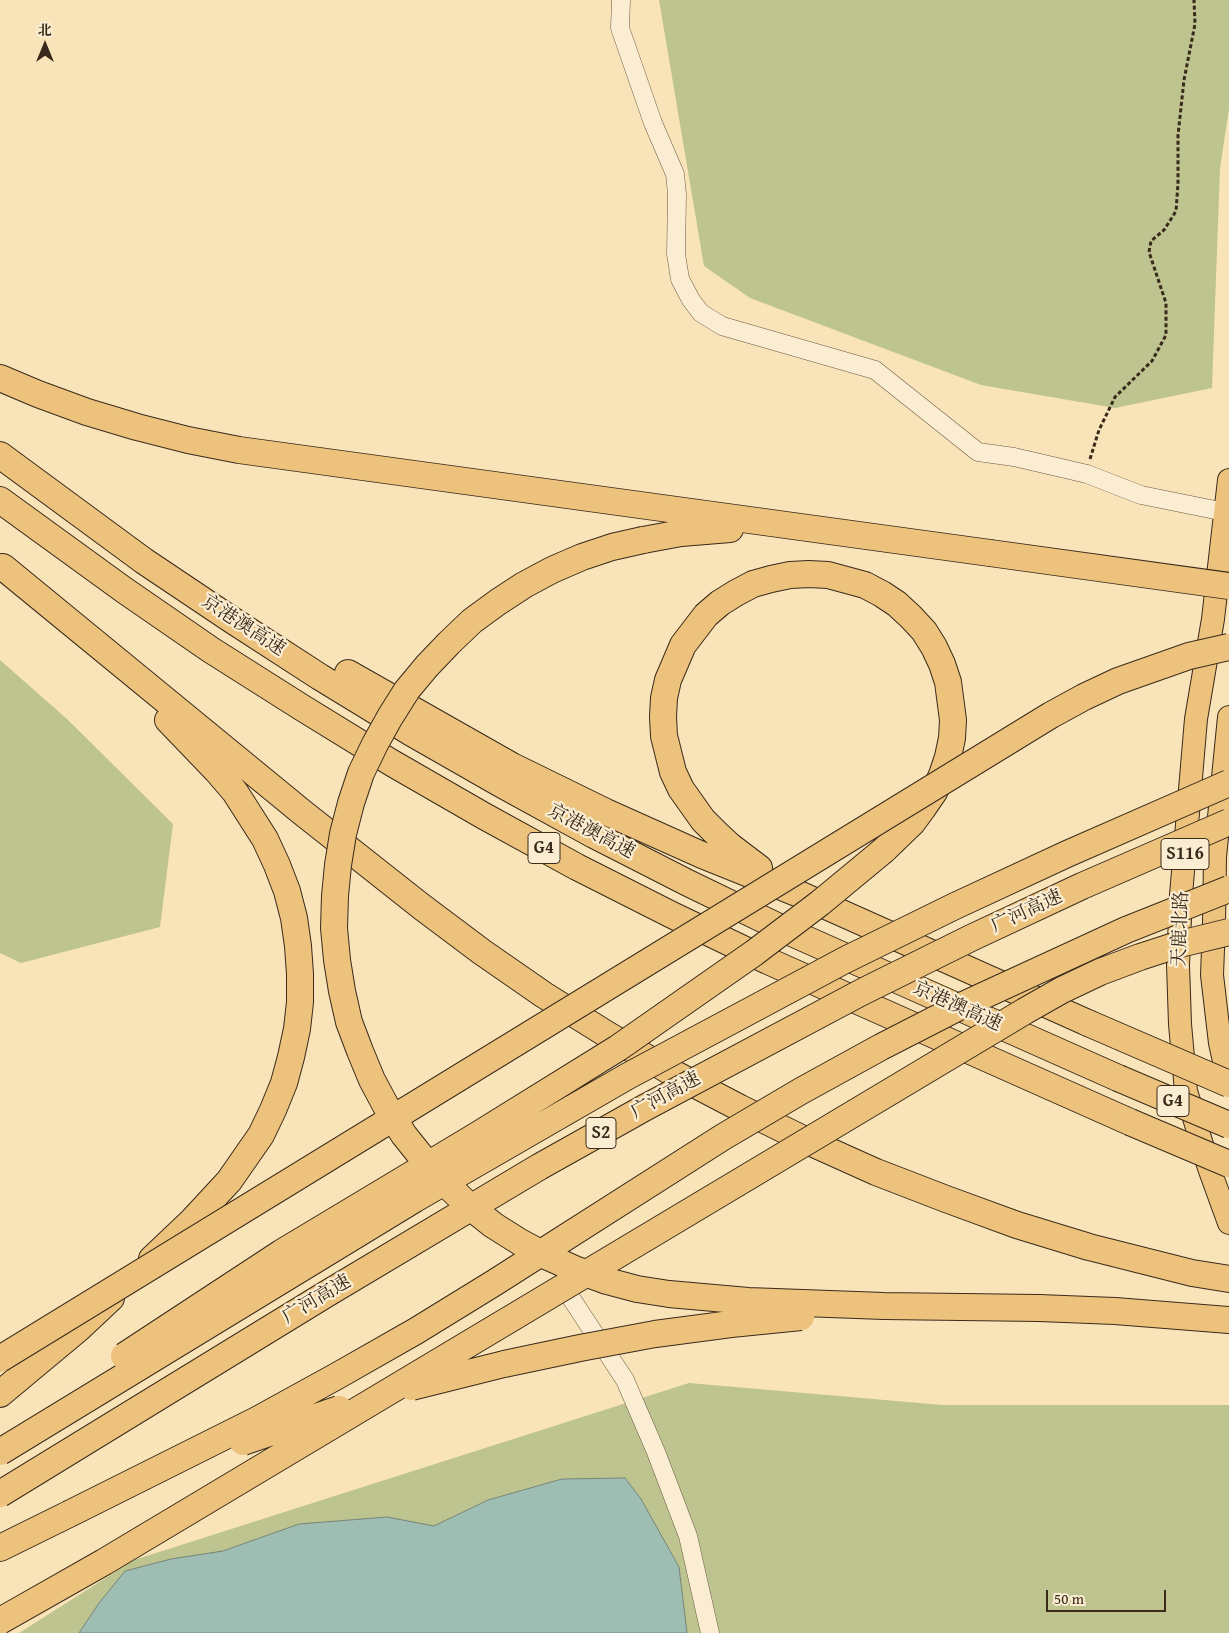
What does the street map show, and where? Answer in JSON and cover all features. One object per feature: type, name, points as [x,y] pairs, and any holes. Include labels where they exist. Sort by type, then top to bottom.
[{"type":"highway","points":[[0,378],[87,412],[188,440],[239,450],[1229,586]]},
{"type":"highway","name":"京港澳高速","points":[[0,455],[144,561],[312,672],[410,732],[594,835],[783,929],[1118,1078],[1229,1125]]},
{"type":"highway","name":"京港澳高速","points":[[0,500],[124,590],[211,650],[392,762],[484,816],[577,867],[759,957],[1229,1164]]},
{"type":"highway","points":[[838,532],[760,528],[720,529],[681,533],[612,547],[552,570],[518,589],[472,621],[427,666],[407,690],[374,744],[356,788],[343,834],[338,865],[334,920],[337,960],[342,991],[352,1029],[372,1080],[387,1108],[419,1154],[445,1184],[493,1225],[520,1242],[577,1270],[637,1289],[669,1294],[748,1301],[884,1306],[1038,1308],[1229,1320]]},
{"type":"highway","points":[[144,561],[251,613],[337,667],[416,713],[512,766],[606,812],[693,851],[800,894],[1229,1084]]},
{"type":"highway","points":[[0,1394],[78,1329],[135,1276],[191,1222],[229,1180],[261,1135],[277,1101],[292,1057],[300,1002],[298,946],[294,918],[287,891],[265,839],[251,815],[217,771],[160,713],[2,565]]},
{"type":"highway","points":[[2,565],[303,813],[422,907],[505,968],[608,1035],[673,1073],[807,1141],[876,1172],[946,1200],[1017,1225],[1089,1247],[1163,1266],[1229,1278]]},
{"type":"highway","points":[[0,1443],[108,1367],[281,1253],[618,1048],[754,953],[820,903],[884,850],[912,823],[938,783],[948,757],[953,720],[952,701],[945,673],[934,647],[924,631],[897,604],[882,594],[864,586],[828,575],[790,575],[771,578],[753,584],[736,593],[706,615],[683,645],[674,662],[668,680],[663,717],[667,754],[673,772],[681,789],[703,820],[730,846],[800,894]]},
{"type":"highway","points":[[0,1359],[1051,715],[1118,681],[1189,656],[1229,647]]},
{"type":"highway","name":"广河高速","points":[[0,1452],[415,1199],[628,1076],[845,960],[1076,850],[1229,783]]},
{"type":"highway","name":"广河高速","points":[[0,1494],[328,1293],[523,1177],[646,1107],[862,992],[963,942],[1082,886],[1229,822]]},
{"type":"highway","points":[[0,1548],[257,1420],[416,1331],[494,1284],[723,1136],[881,1047],[961,1006],[1126,930],[1229,889]]},
{"type":"highway","points":[[0,1621],[104,1562],[1062,990],[1140,957],[1180,944],[1229,932]]},
{"type":"highway","points":[[69,1514],[175,1468],[283,1427],[430,1382],[504,1364],[655,1334],[731,1324],[808,1316],[914,1310],[1038,1308]]},
{"type":"main road","name":"天鹿北路","points":[[1229,480],[1225,512],[1221,620],[1196,719],[1179,938],[1180,1024],[1186,1091],[1203,1149],[1229,1223]]},
{"type":"main road","name":"天鹿北路","points":[[1229,717],[1215,857],[1212,975],[1220,1043],[1229,1084]]},
{"type":"main road","points":[[1196,719],[1228,721]]},
{"type":"street","points":[[621,0],[620,28],[653,123],[675,174],[678,194],[676,254],[680,279],[690,300],[701,313],[722,326],[875,370],[978,452],[1014,457],[1087,474],[1141,495],[1225,512]]},
{"type":"street","points":[[567,1292],[625,1380],[656,1452],[688,1536],[710,1633]]},
{"type":"path","points":[[1087,474],[1099,430],[1115,397],[1152,361],[1166,335],[1166,303],[1149,252],[1151,241],[1164,230],[1176,212],[1178,135],[1184,80],[1195,24],[1194,0]]},
{"type":"green space","points":[[659,0],[1229,0],[1229,109],[1220,168],[1212,388],[1115,408],[981,385],[750,298],[704,266]]},
{"type":"green space","points":[[0,660],[67,719],[173,824],[160,927],[21,963],[0,953]]},
{"type":"green space","points":[[689,1383],[942,1405],[1229,1405],[1229,1633],[687,1633],[679,1567],[641,1499],[625,1478],[562,1479],[488,1500],[434,1526],[387,1517],[299,1524],[223,1551],[171,1559],[99,1603],[79,1633],[19,1633],[134,1560]]},
{"type":"water","points":[[625,1478],[641,1499],[679,1567],[687,1633],[79,1633],[99,1603],[125,1571],[171,1559],[223,1551],[299,1524],[387,1517],[434,1526],[488,1500],[562,1479]]}]
